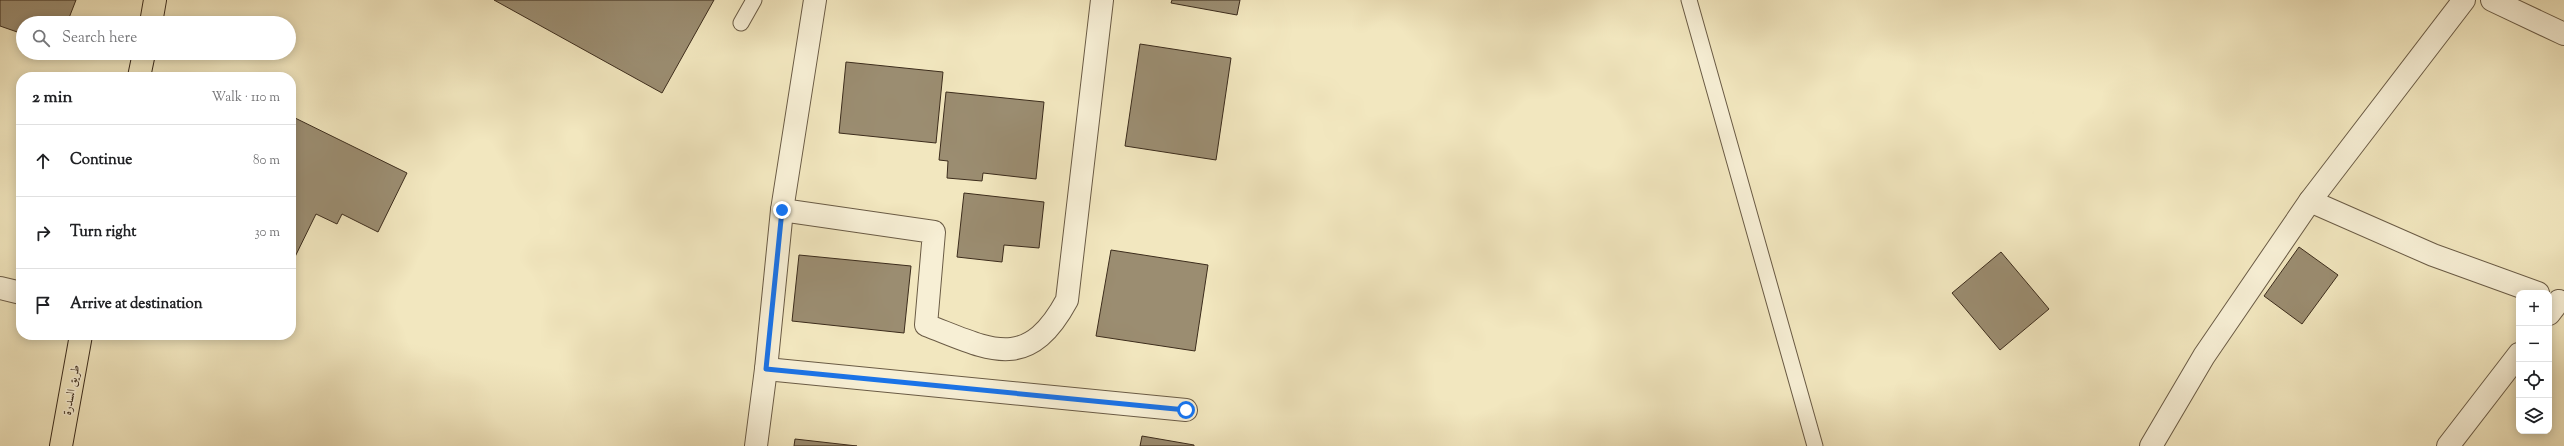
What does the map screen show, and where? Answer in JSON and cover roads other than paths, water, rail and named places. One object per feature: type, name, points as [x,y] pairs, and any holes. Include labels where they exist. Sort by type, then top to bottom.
[{"type":"main road","points":[[152,16],[155,0]]},
{"type":"main road","points":[[140,72],[143,60]]},
{"type":"main road","name":"طريق السدرة","points":[[61,446],[80,340]]},
{"type":"street","points":[[756,446],[766,369],[782,210],[815,0]]},
{"type":"street","points":[[782,210],[934,232],[926,325],[978,347],[1010,350],[1032,342],[1043,335],[1056,322],[1067,300],[1102,0]]},
{"type":"street","points":[[2151,446],[2204,356],[2310,201],[2464,0]]},
{"type":"street","points":[[2492,0],[2564,34]]},
{"type":"street","points":[[2310,201],[2433,255],[2530,290]]},
{"type":"street","points":[[0,288],[16,292]]},
{"type":"street","points":[[2448,446],[2516,358]]},
{"type":"street","points":[[766,369],[1186,410]]},
{"type":"lane","points":[[741,23],[754,0]]},
{"type":"lane","points":[[1689,0],[1815,446]]}]
